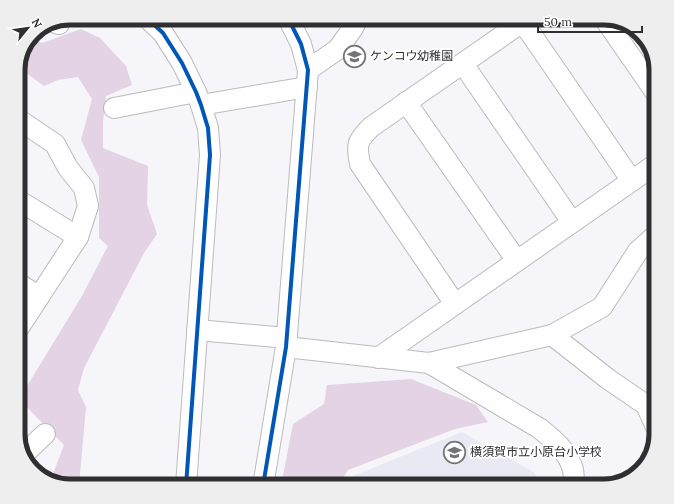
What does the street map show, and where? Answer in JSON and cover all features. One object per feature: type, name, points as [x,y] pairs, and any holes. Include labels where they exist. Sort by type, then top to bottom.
[{"type":"street","points":[[154,25],[163,33],[182,63],[199,98],[208,128],[210,155],[186,479]]},
{"type":"street","points":[[264,479],[287,343],[308,79],[301,44],[292,25]]},
{"type":"street","points":[[114,108],[199,98],[308,79],[338,49],[353,25]]},
{"type":"street","points":[[455,304],[360,164],[357,150],[360,139],[371,127],[463,64],[516,25]]},
{"type":"street","points":[[528,25],[632,181]]},
{"type":"street","points":[[609,26],[649,83]]},
{"type":"street","points":[[463,64],[572,222]]},
{"type":"street","points":[[406,102],[517,261]]},
{"type":"street","points":[[25,124],[56,144],[68,168],[84,188],[88,206],[78,237],[25,318]]},
{"type":"street","points":[[378,358],[649,169]]},
{"type":"street","points":[[25,204],[78,237]]},
{"type":"street","points":[[197,330],[378,358],[429,362],[552,335],[602,306],[638,250],[649,241]]},
{"type":"street","points":[[25,288],[39,297]]},
{"type":"street","points":[[552,335],[608,379],[646,405],[649,412]]},
{"type":"street","points":[[429,362],[538,428],[555,441],[573,469],[574,479]]},
{"type":"street","points":[[29,450],[45,434]]},
{"type":"shaded area","points":[[81,29],[100,38],[126,66],[132,85],[106,96],[103,122],[103,148],[148,166],[147,205],[157,234],[144,253],[84,368],[78,390],[86,407],[80,479],[62,478],[52,475],[64,445],[25,405],[25,389],[82,296],[108,246],[99,238],[99,177],[81,140],[92,99],[78,77],[58,80],[44,86],[25,72],[31,48],[48,48],[48,41]]},
{"type":"shaded area","points":[[411,379],[476,405],[488,422],[455,429],[348,470],[342,479],[282,479],[293,424],[324,404],[327,385]]},
{"type":"shaded area","name":"横須賀市立小原台小学校","points":[[462,432],[535,473],[537,479],[345,479]]},
{"type":"cycle path","points":[[154,25],[163,33],[182,63],[196,92],[208,128],[210,155],[187,479]]},
{"type":"cycle path","points":[[264,479],[286,347],[308,70],[301,44],[292,25]]},
{"type":"place","name":"ケンコウ幼稚園","points":[[354,56]]},
{"type":"place","name":"横須賀市立小原台小学校","points":[[454,452]]}]
